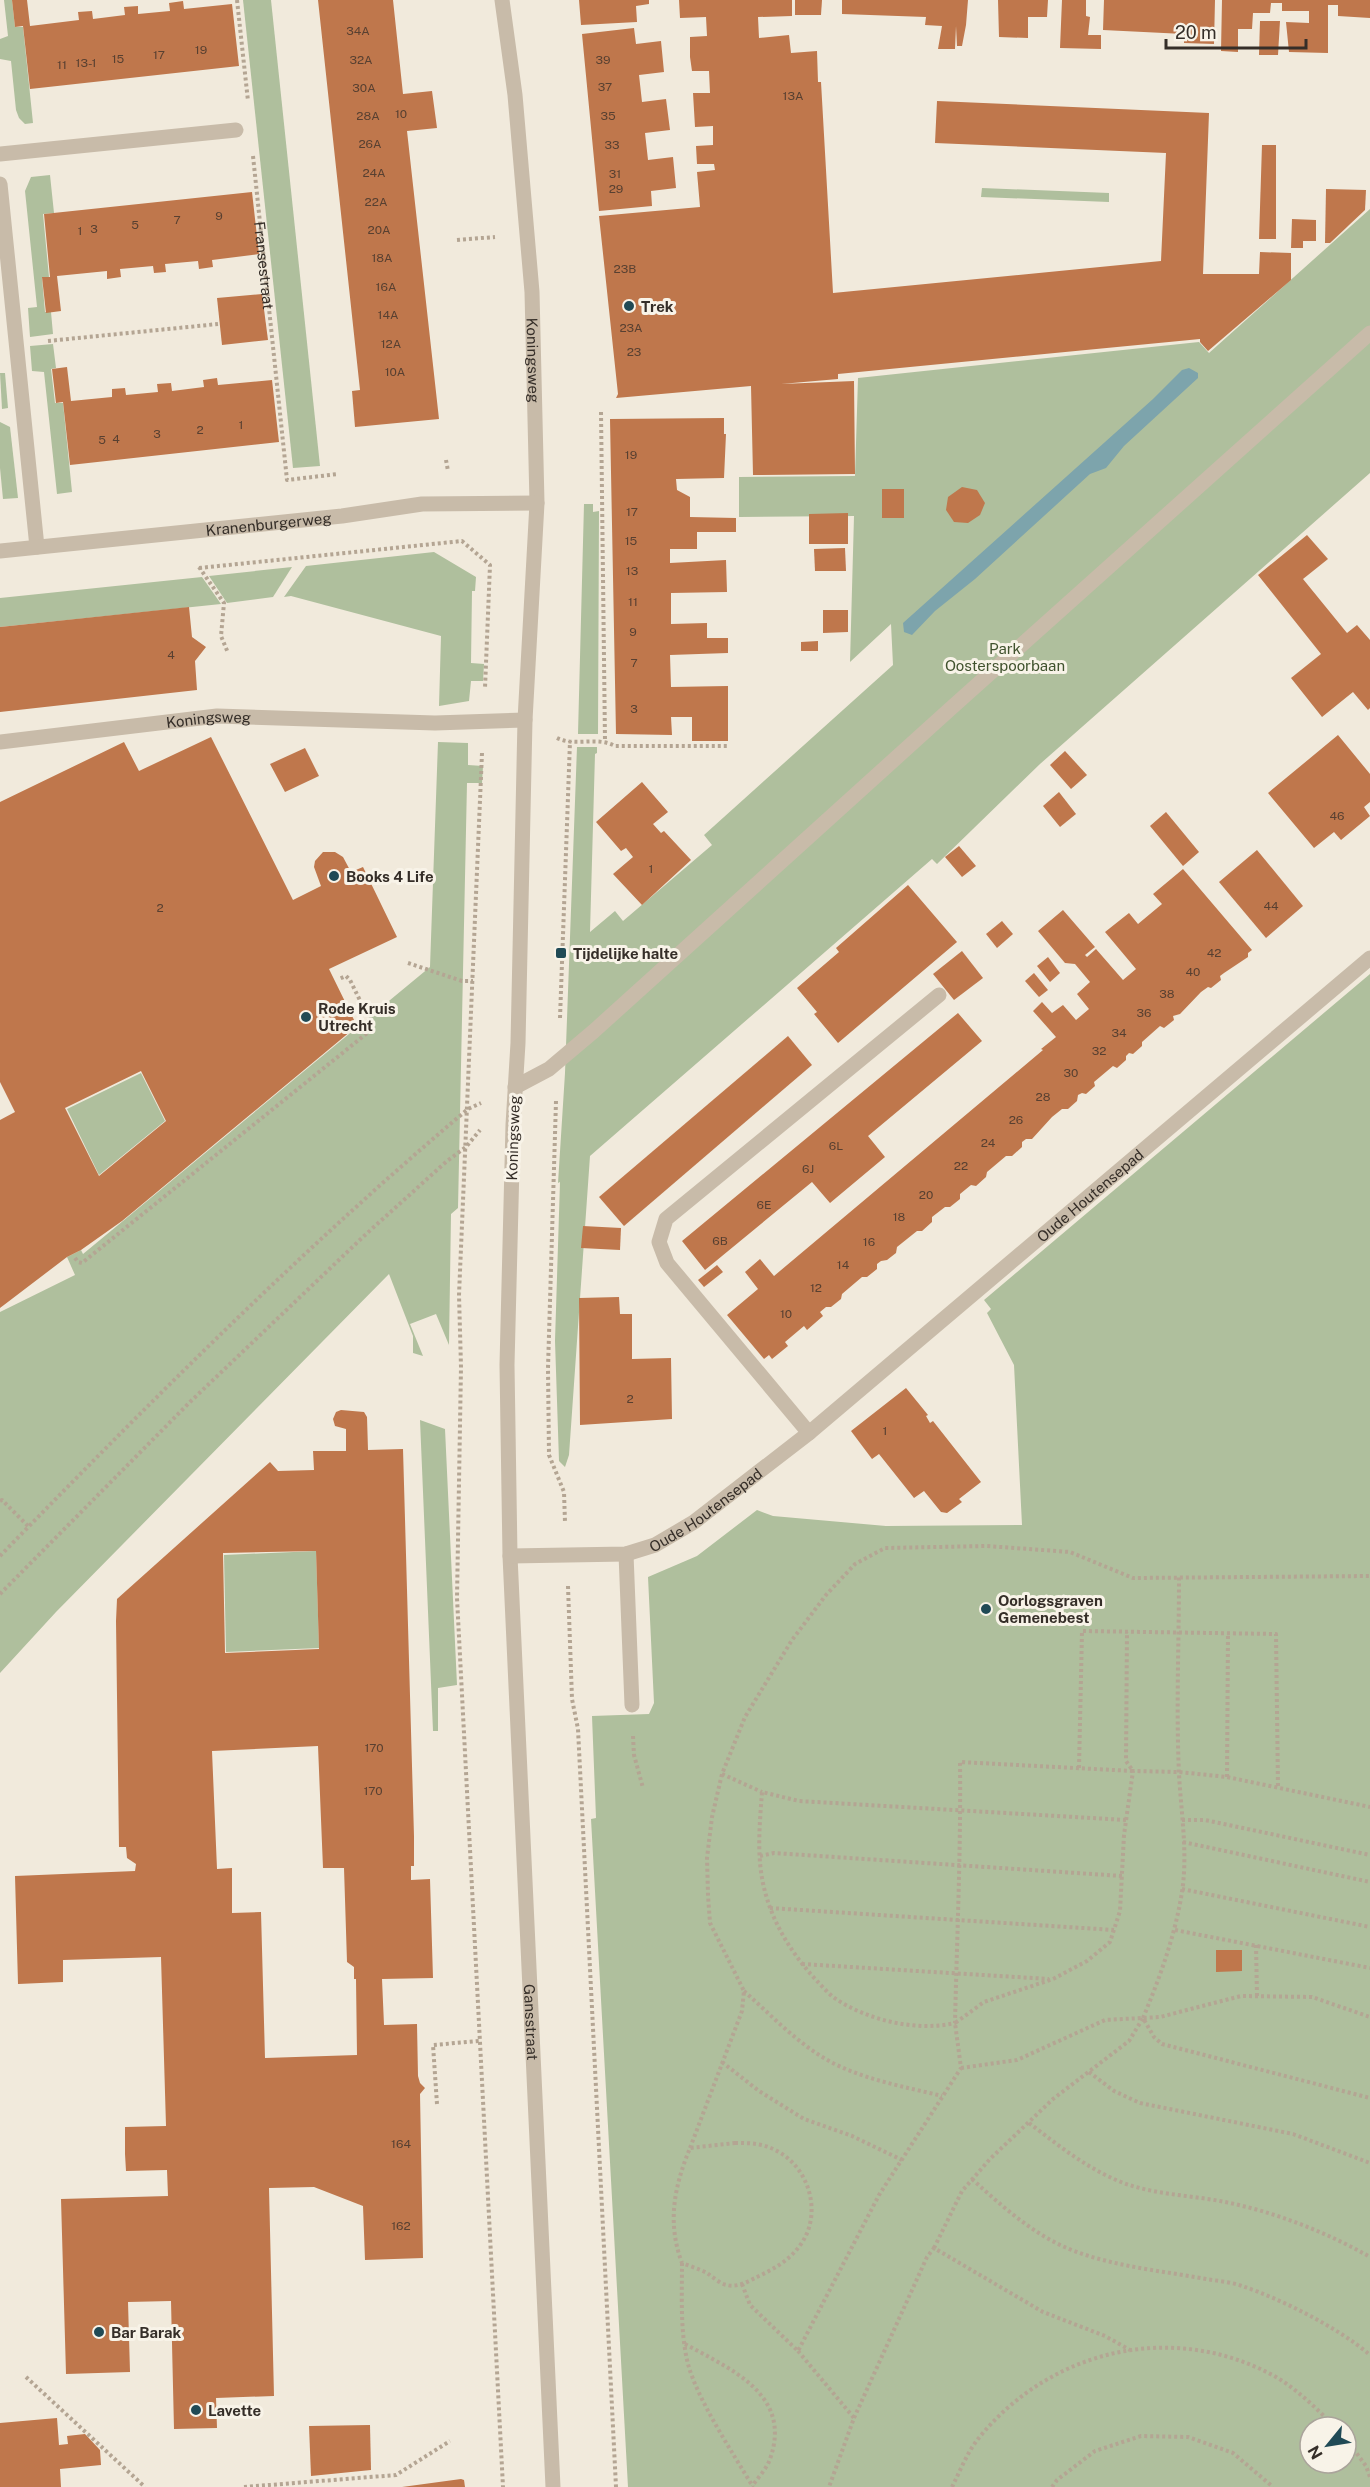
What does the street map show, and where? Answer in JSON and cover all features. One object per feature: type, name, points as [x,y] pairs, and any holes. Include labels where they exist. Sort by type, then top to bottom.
[{"type":"street","name":"Koningsweg","points":[[502,0],[515,95],[532,292],[537,503],[525,720],[507,1365],[510,1556]]},
{"type":"street","points":[[0,154],[236,130]]},
{"type":"street","points":[[0,184],[37,547]]},
{"type":"street","points":[[515,1088],[549,1069],[594,1031],[940,717],[1370,333]]},
{"type":"street","name":"Kranenburgerweg","points":[[0,551],[342,516],[423,504],[537,503]]},
{"type":"street","name":"Koningsweg","points":[[0,742],[217,716],[435,723],[525,720]]},
{"type":"street","name":"Oude Houtensepad","points":[[510,1556],[626,1554],[655,1545],[694,1522],[809,1433],[1370,958]]},
{"type":"street","points":[[809,1433],[667,1263],[659,1242],[666,1219],[939,995]]},
{"type":"street","points":[[626,1554],[632,1705]]},
{"type":"street","name":"Gansstraat","points":[[510,1556],[554,2487]]},
{"type":"path","points":[[237,0],[248,105]]},
{"type":"path","name":"Fransestraat","points":[[253,152],[287,480],[339,474]]},
{"type":"path","points":[[17,344],[218,324]]},
{"type":"path","points":[[601,412],[605,741]]},
{"type":"path","points":[[175,534],[224,603],[220,636],[228,653]]},
{"type":"path","points":[[200,568],[462,541],[490,565],[459,1295],[461,1367],[457,1598],[503,2487]]},
{"type":"path","points":[[570,741],[566,906],[557,1062],[548,1368],[549,1455],[564,1492],[572,1699],[578,1729],[616,2487]]},
{"type":"path","points":[[578,741],[605,741],[615,746],[729,746]]},
{"type":"path","points":[[408,963],[462,981],[473,981]]},
{"type":"path","points":[[75,1258],[82,1263],[371,1030],[372,1025],[350,980],[346,976],[339,979]]},
{"type":"path","points":[[0,1594],[190,1401],[364,1236],[466,1147],[515,1088]]},
{"type":"path","points":[[0,1556],[258,1296],[400,1166],[468,1109]]},
{"type":"path","points":[[0,1501],[2,1500],[29,1527]]},
{"type":"path","points":[[942,2096],[863,2075],[831,2062],[809,2047],[744,1991],[710,1923],[707,1858],[712,1817],[722,1774],[745,1718],[792,1640],[826,1595],[855,1564],[885,1548],[987,1546],[1070,1552],[1133,1578],[1370,1576]]},
{"type":"path","points":[[829,2487],[854,2418],[927,2257],[934,2248],[962,2191],[1053,2099],[1129,2041],[1143,2018],[1161,1974],[1174,1930],[1182,1889],[1183,1842],[1179,1772],[1179,1577]]},
{"type":"path","points":[[1079,1768],[1082,1631],[1276,1634],[1278,1788]]},
{"type":"path","points":[[762,1792],[760,1856],[762,1879],[779,1931],[801,1964],[833,1997],[872,2016],[915,2026],[937,2028],[955,2023],[984,2002],[1053,1979],[1087,1961],[1110,1942],[1120,1911],[1126,1820],[1133,1772],[1126,1761],[1127,1632]]},
{"type":"path","points":[[1227,1778],[1228,1633]]},
{"type":"path","points":[[632,1705],[634,1755],[643,1788]]},
{"type":"path","points":[[798,2351],[879,2195],[961,2068],[955,2023],[961,1866],[960,1762],[1133,1772],[1179,1772],[1227,1778],[1370,1807]]},
{"type":"path","points":[[722,1774],[762,1792],[799,1801],[1126,1820]]},
{"type":"path","points":[[1182,1820],[1205,1820],[1370,1855]]},
{"type":"path","points":[[1183,1842],[1370,1882]]},
{"type":"path","points":[[760,1856],[774,1853],[1122,1876]]},
{"type":"path","points":[[1182,1889],[1370,1927]]},
{"type":"path","points":[[770,1908],[1114,1930]]},
{"type":"path","points":[[1174,1930],[1370,1968]]},
{"type":"path","points":[[1256,1946],[1257,1996]]},
{"type":"path","points":[[801,1964],[1053,1979]]},
{"type":"path","points":[[685,2344],[741,2375],[761,2393],[773,2415],[774,2436],[770,2459],[752,2487],[700,2394],[688,2365],[682,2325],[682,2263],[675,2246],[672,2222],[675,2192],[742,2011],[744,1991]]},
{"type":"path","points":[[961,2068],[1017,2060],[1105,2020],[1160,2017],[1242,1996],[1312,1997],[1370,2017]]},
{"type":"path","points":[[1143,2018],[1154,2037],[1162,2044],[1370,2098]]},
{"type":"path","points":[[437,2104],[433,2044],[479,2041]]},
{"type":"path","points":[[722,2062],[759,2091],[804,2119],[852,2136],[902,2160]]},
{"type":"path","points":[[1089,2072],[1114,2091],[1140,2103],[1293,2134],[1370,2163]]},
{"type":"path","points":[[1029,2122],[1088,2166],[1123,2182],[1157,2191],[1226,2202],[1288,2220],[1347,2244],[1370,2257]]},
{"type":"path","points":[[682,2263],[706,2273],[727,2286],[742,2284],[788,2259],[802,2243],[810,2223],[812,2202],[806,2181],[793,2163],[777,2150],[756,2143],[690,2148]]},
{"type":"path","points":[[972,2179],[999,2204],[1036,2231],[1075,2252],[1121,2265],[1241,2285],[1302,2313],[1357,2344],[1370,2355]]},
{"type":"path","points":[[934,2248],[1044,2312],[1105,2336],[1131,2350]]},
{"type":"path","points":[[742,2284],[750,2306],[798,2351],[854,2418]]},
{"type":"path","points":[[952,2487],[977,2440],[1002,2412],[1044,2380],[1083,2360],[1131,2350],[1158,2347],[1203,2350],[1240,2360],[1278,2378],[1322,2415]]},
{"type":"path","points":[[26,2377],[145,2487]]},
{"type":"path","points":[[1052,2487],[1057,2480],[1095,2451],[1141,2436],[1188,2437],[1233,2453],[1273,2487]]},
{"type":"path","points":[[245,2487],[320,2485],[396,2475],[450,2441]]},
{"type":"path","points":[[1358,2455],[1370,2476]]},
{"type":"green space","points":[[4,0],[12,0],[15,27],[23,27],[33,123],[25,124],[19,118],[16,110],[11,61],[0,59],[0,39],[8,36]]},
{"type":"green space","points":[[243,0],[271,0],[320,466],[293,468]]},
{"type":"green space","points":[[50,175],[54,213],[43,214],[49,277],[42,278],[45,312],[51,312],[53,334],[30,337],[28,308],[37,307],[25,191],[31,177]]},
{"type":"green space","points":[[982,188],[1109,193],[1109,202],[981,197]]},
{"type":"green space","name":"Park Oosterspoorbaan","points":[[1370,209],[1370,473],[1040,764],[937,864],[932,859],[590,1156],[569,1455],[565,1467],[559,1461],[555,1341],[560,1182],[558,1183],[565,1073],[577,747],[597,747],[590,932],[615,911],[623,921],[712,845],[704,835],[893,665],[891,624],[850,662],[854,516],[739,517],[739,477],[855,476],[858,378],[1199,342],[1209,353]]},
{"type":"green space","points":[[53,344],[56,368],[51,369],[55,403],[63,403],[72,492],[57,494],[44,372],[32,371],[30,346]]},
{"type":"green space","points":[[0,373],[5,373],[8,408],[2,409]]},
{"type":"green space","points":[[0,422],[10,427],[18,498],[3,499]]},
{"type":"green space","points":[[584,504],[593,504],[593,512],[599,511],[598,734],[578,734]]},
{"type":"green space","points":[[434,552],[476,577],[475,591],[472,591],[471,663],[484,664],[483,681],[471,681],[469,701],[439,706],[441,636],[291,596],[284,597],[306,566]]},
{"type":"green space","points":[[292,567],[273,597],[227,603],[209,576]]},
{"type":"green space","points":[[202,577],[221,604],[0,627],[0,598]]},
{"type":"green space","points":[[438,742],[468,743],[468,765],[483,766],[482,783],[467,783],[458,1208],[451,1214],[449,1345],[436,1314],[410,1324],[423,1356],[413,1353],[413,1336],[389,1274],[56,1612],[0,1673],[0,1312],[75,1275],[67,1257],[81,1250],[83,1254],[430,967]]},
{"type":"green space","points":[[1370,974],[1370,2487],[628,2487],[591,1819],[596,1818],[592,1716],[649,1714],[654,1703],[648,1577],[697,1556],[757,1510],[773,1516],[886,1526],[1022,1525],[1014,1365],[987,1313],[991,1309],[984,1300]]},
{"type":"green space","points":[[141,1073],[165,1121],[99,1175],[67,1109]]},
{"type":"green space","points":[[420,1420],[445,1429],[457,1685],[438,1688],[438,1731],[433,1731]]},
{"type":"green space","points":[[316,1551],[319,1648],[226,1652],[224,1555]]},
{"type":"water","points":[[1189,368],[1198,373],[1198,378],[1124,446],[1106,468],[1090,474],[975,579],[935,611],[912,635],[904,632],[903,623],[1153,399],[1182,370]]},
{"type":"building","points":[[12,0],[27,0],[30,26],[79,20],[78,12],[92,11],[93,19],[125,15],[124,7],[138,6],[138,14],[170,11],[169,3],[183,1],[184,9],[232,4],[239,66],[30,89],[23,26],[15,27]]},
{"type":"building","points":[[318,0],[393,0],[403,94],[432,91],[437,128],[407,131],[439,419],[355,427],[352,391],[360,390]]},
{"type":"building","points":[[579,0],[649,0],[649,4],[636,6],[637,22],[581,25]]},
{"type":"building","points":[[679,0],[792,0],[792,16],[758,17],[759,38],[789,35],[791,53],[817,51],[818,82],[821,82],[833,293],[1161,261],[1166,153],[935,143],[937,101],[1209,113],[1203,274],[1259,274],[1260,252],[1291,253],[1291,280],[1208,351],[1200,339],[838,374],[838,379],[781,384],[854,381],[855,474],[753,475],[751,386],[616,398],[618,394],[599,216],[700,207],[697,172],[715,170],[714,164],[697,164],[696,146],[713,145],[713,126],[695,127],[693,93],[710,93],[709,71],[692,71],[690,57],[690,37],[707,36],[706,17],[680,18]]},
{"type":"building","points":[[795,0],[822,0],[821,15],[795,15]]},
{"type":"building","points":[[842,0],[968,0],[962,46],[957,46],[956,26],[955,49],[938,49],[942,26],[925,25],[926,17],[842,14]]},
{"type":"building","points":[[998,0],[1048,0],[1047,17],[1028,17],[1028,38],[999,37]]},
{"type":"building","points":[[1062,0],[1086,0],[1086,16],[1090,17],[1088,35],[1101,35],[1101,49],[1060,48]]},
{"type":"building","points":[[1104,0],[1215,0],[1214,44],[1184,43],[1184,34],[1103,30]]},
{"type":"building","points":[[1222,0],[1370,0],[1370,18],[1338,16],[1338,5],[1328,5],[1328,53],[1289,52],[1286,22],[1309,23],[1309,11],[1282,11],[1282,3],[1271,3],[1270,13],[1253,13],[1252,29],[1238,29],[1238,52],[1221,51]]},
{"type":"building","points":[[1260,21],[1280,21],[1278,55],[1259,55]]},
{"type":"building","points":[[634,28],[636,44],[661,41],[664,72],[639,75],[642,102],[666,99],[670,130],[645,133],[648,160],[673,157],[676,188],[651,191],[652,206],[599,211],[582,34]]},
{"type":"building","points":[[1262,145],[1276,145],[1276,239],[1259,239]]},
{"type":"building","points":[[1326,189],[1366,190],[1365,210],[1330,243],[1325,243]]},
{"type":"building","points":[[252,192],[259,254],[212,260],[213,267],[199,269],[198,261],[165,264],[166,272],[154,273],[153,266],[120,269],[121,277],[107,279],[107,271],[57,276],[61,311],[46,313],[42,277],[50,277],[44,214]]},
{"type":"building","points":[[1292,219],[1316,220],[1316,241],[1303,241],[1303,248],[1291,248]]},
{"type":"building","points":[[262,294],[268,340],[222,345],[217,298]]},
{"type":"building","points":[[67,367],[71,401],[112,397],[112,389],[125,388],[126,395],[158,392],[157,384],[171,383],[172,391],[204,387],[203,380],[217,378],[218,385],[272,380],[279,442],[70,465],[63,402],[56,403],[52,369]]},
{"type":"building","points":[[724,418],[724,434],[726,434],[724,478],[676,479],[677,490],[690,497],[690,517],[736,518],[736,532],[697,532],[697,549],[670,549],[670,563],[726,560],[727,592],[671,593],[671,624],[707,623],[707,638],[728,638],[728,653],[670,655],[671,687],[728,686],[728,741],[692,741],[692,717],[671,717],[672,735],[616,734],[610,419]]},
{"type":"building","points":[[962,487],[977,490],[985,503],[980,515],[968,523],[954,522],[946,510],[948,497]]},
{"type":"building","points":[[882,489],[904,489],[904,518],[882,518]]},
{"type":"building","points":[[848,513],[848,544],[809,544],[809,514]]},
{"type":"building","points":[[1307,535],[1328,559],[1303,579],[1347,633],[1357,625],[1370,640],[1370,708],[1368,710],[1353,692],[1322,717],[1291,678],[1321,654],[1258,575]]},
{"type":"building","points":[[845,548],[846,571],[815,571],[814,549]]},
{"type":"building","points":[[189,607],[192,637],[206,647],[195,661],[197,690],[0,712],[0,627]]},
{"type":"building","points":[[823,610],[848,610],[848,632],[823,633]]},
{"type":"building","points":[[818,641],[818,651],[801,651],[801,642]]},
{"type":"building","points":[[1338,735],[1370,774],[1370,802],[1364,807],[1370,816],[1341,840],[1334,832],[1314,848],[1268,793]]},
{"type":"building","points":[[211,737],[293,900],[321,886],[314,867],[315,861],[323,852],[335,852],[343,857],[351,872],[363,867],[397,937],[329,969],[357,1026],[122,1221],[81,1250],[67,1257],[0,1308],[0,1120],[15,1112],[0,1082],[0,802],[124,742],[139,771]],"holes":[[[141,1071],[166,1121],[99,1176],[65,1108]]]},
{"type":"building","points":[[305,748],[319,776],[285,792],[270,764]]},
{"type":"building","points":[[1065,751],[1087,775],[1071,789],[1050,765]]},
{"type":"building","points":[[642,782],[668,812],[653,824],[661,833],[664,831],[691,860],[642,905],[613,874],[633,857],[626,848],[621,851],[596,822]]},
{"type":"building","points":[[1059,792],[1076,814],[1060,827],[1043,806]]},
{"type":"building","points":[[1166,812],[1199,852],[1183,866],[1150,826]]},
{"type":"building","points":[[959,846],[976,866],[962,877],[945,857]]},
{"type":"building","points":[[1257,850],[1303,906],[1266,938],[1219,882]]},
{"type":"building","points":[[1183,869],[1252,950],[1248,953],[1248,957],[1220,976],[1221,980],[1211,988],[1208,987],[1201,992],[1180,1014],[1173,1016],[1174,1020],[1164,1028],[1160,1026],[1142,1042],[1142,1046],[1133,1054],[1129,1053],[1126,1060],[1117,1068],[1113,1066],[1094,1082],[1095,1086],[1086,1094],[1078,1095],[1077,1101],[1068,1109],[1062,1109],[1052,1117],[1032,1139],[1022,1142],[1022,1147],[1012,1156],[1006,1156],[987,1172],[986,1177],[976,1186],[971,1185],[960,1194],[960,1199],[932,1217],[932,1222],[922,1231],[917,1231],[897,1247],[896,1253],[877,1264],[877,1269],[867,1277],[862,1277],[842,1294],[841,1299],[820,1312],[823,1316],[807,1330],[804,1326],[785,1342],[788,1346],[772,1359],[769,1355],[764,1359],[727,1315],[758,1289],[745,1272],[760,1259],[774,1276],[1043,1050],[1041,1049],[1056,1037],[1033,1011],[1042,1002],[1052,1013],[1063,1005],[1076,1020],[1089,1009],[1077,994],[1090,982],[1075,964],[1065,963],[1038,931],[1063,910],[1095,947],[1085,955],[1087,957],[1096,949],[1123,980],[1136,969],[1105,932],[1129,913],[1138,924],[1162,904],[1153,894]]},
{"type":"building","points":[[908,885],[957,942],[838,1043],[814,1014],[817,1012],[797,988],[839,952],[836,948]]},
{"type":"building","points":[[1002,921],[1013,934],[997,948],[986,934]]},
{"type":"building","points":[[962,951],[983,978],[954,1000],[933,974]]},
{"type":"building","points":[[1048,957],[1060,973],[1050,982],[1037,966]]},
{"type":"building","points":[[1034,973],[1048,990],[1039,997],[1025,981]]},
{"type":"building","points":[[958,1013],[982,1041],[868,1136],[885,1157],[830,1203],[812,1182],[705,1270],[682,1241]]},
{"type":"building","points":[[788,1036],[812,1065],[624,1226],[599,1197]]},
{"type":"building","points":[[583,1226],[621,1228],[620,1250],[581,1248]]},
{"type":"building","points":[[717,1265],[723,1272],[704,1287],[698,1280]]},
{"type":"building","points":[[619,1297],[620,1314],[632,1314],[632,1359],[671,1358],[672,1419],[580,1425],[579,1298]]},
{"type":"building","points":[[906,1388],[928,1415],[926,1416],[930,1423],[933,1421],[981,1482],[959,1499],[962,1502],[947,1513],[941,1512],[924,1491],[914,1498],[879,1454],[872,1459],[851,1431]]},
{"type":"building","points":[[341,1410],[364,1412],[367,1417],[368,1450],[403,1449],[414,1836],[414,1866],[411,1866],[411,1880],[430,1879],[433,1978],[382,1979],[384,2025],[417,2024],[418,2076],[425,2088],[420,2094],[423,2258],[365,2260],[363,2206],[314,2187],[269,2188],[274,2396],[216,2398],[217,2428],[174,2429],[171,2301],[128,2302],[130,2372],[66,2374],[61,2199],[168,2196],[167,2170],[126,2171],[125,2154],[125,2127],[166,2126],[161,1957],[63,1960],[63,1982],[18,1984],[15,1876],[135,1871],[136,1864],[127,1858],[126,1847],[119,1847],[117,1599],[270,1462],[278,1471],[314,1470],[313,1451],[346,1451],[346,1429],[335,1426],[333,1419],[336,1412]],"holes":[[[316,1551],[319,1649],[225,1653],[223,1553]],[[318,1746],[323,1868],[344,1868],[347,1962],[354,1967],[354,1979],[356,1979],[357,2055],[265,2058],[261,1912],[232,1913],[232,1868],[217,1869],[212,1751]]]},
{"type":"building","points":[[1216,1950],[1242,1950],[1242,1971],[1216,1972]]},
{"type":"building","points":[[57,2418],[59,2445],[68,2444],[67,2436],[85,2434],[100,2450],[101,2465],[60,2469],[61,2487],[0,2487],[0,2423]]},
{"type":"building","points":[[370,2425],[371,2470],[311,2476],[309,2426]]},
{"type":"building","points":[[464,2480],[465,2487],[402,2487]]},
{"type":"place","name":"Trek","points":[[629,306]]},
{"type":"place","name":"Books 4 Life","points":[[334,876]]},
{"type":"place","name":"Tijdelijke halte","points":[[561,953]]},
{"type":"place","name":"Rode Kruis Utrecht","points":[[306,1017]]},
{"type":"place","name":"Oorlogsgraven Gemenebest","points":[[986,1609]]},
{"type":"place","name":"Bar Barak","points":[[99,2332]]},
{"type":"place","name":"Lavette","points":[[196,2410]]}]
